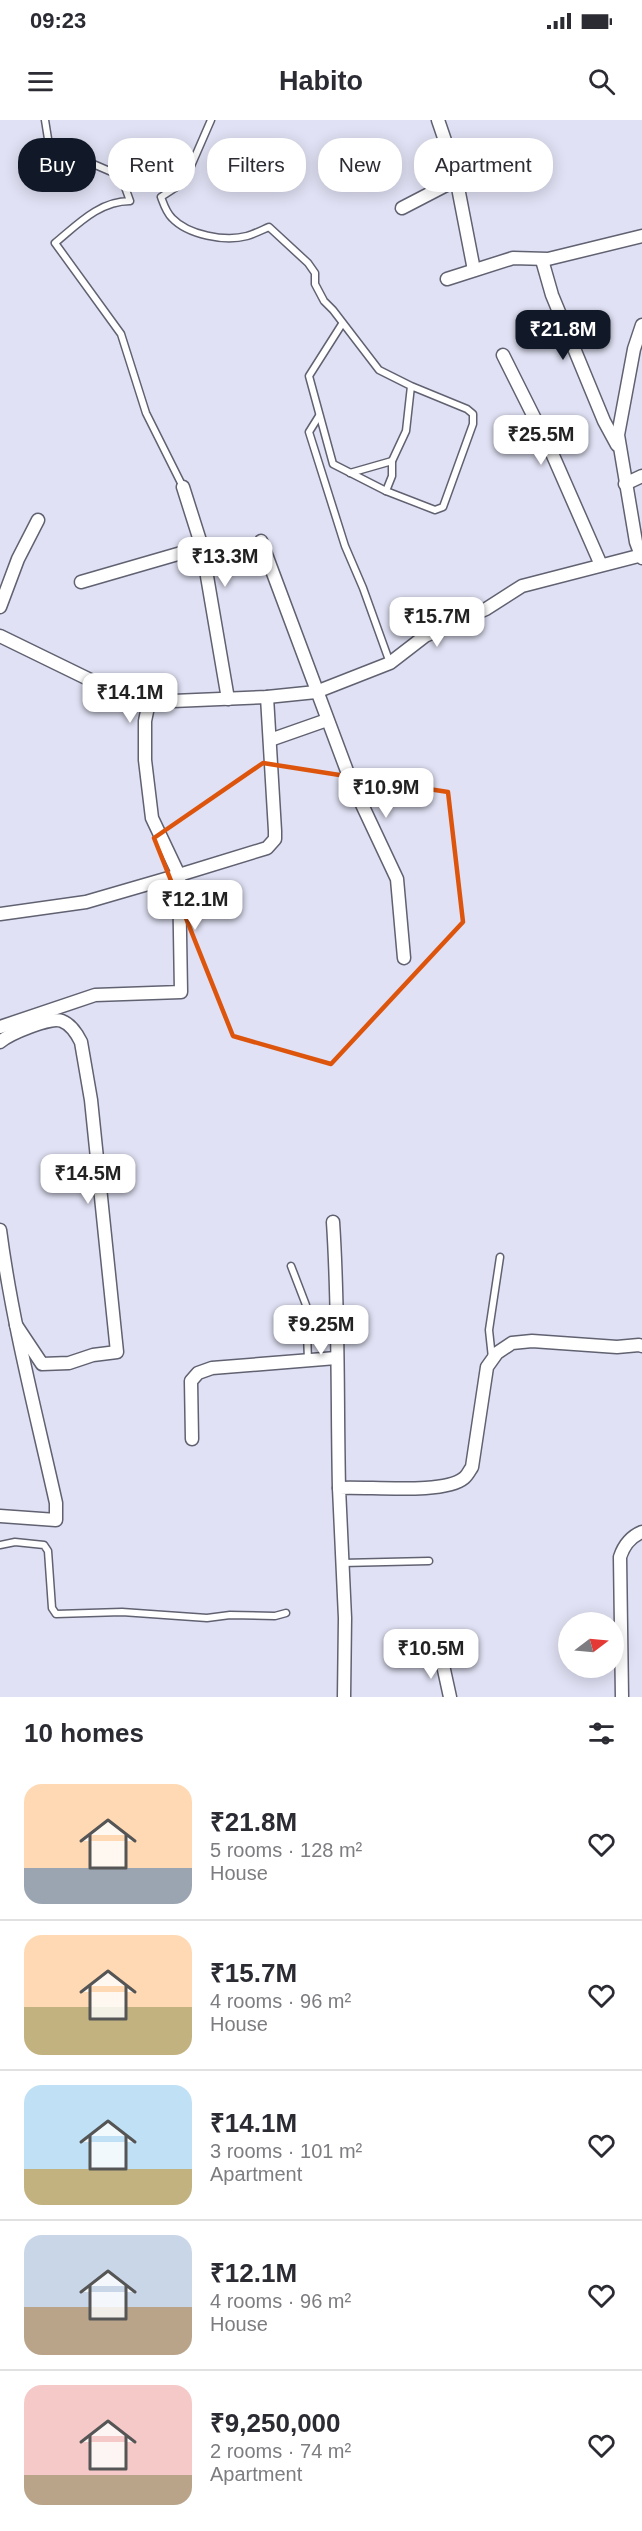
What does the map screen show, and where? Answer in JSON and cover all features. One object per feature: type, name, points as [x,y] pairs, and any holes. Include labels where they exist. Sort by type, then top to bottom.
[{"type":"street","points":[[438,120],[443,138]]},
{"type":"street","points":[[402,208],[433,192]]},
{"type":"street","points":[[458,192],[474,270]]},
{"type":"street","points":[[447,279],[513,258],[525,257],[542,260],[642,236]]},
{"type":"street","points":[[542,260],[552,295],[604,421],[619,448]]},
{"type":"street","points":[[0,636],[117,693],[149,702],[267,697],[316,692],[390,663],[425,636],[486,609],[522,586],[641,556],[619,448],[619,422],[634,349],[642,325]]},
{"type":"street","points":[[503,355],[550,451],[601,565]]},
{"type":"street","points":[[625,484],[642,476]]},
{"type":"street","points":[[183,487],[202,546],[228,699]]},
{"type":"street","points":[[0,607],[18,560],[38,520]]},
{"type":"street","points":[[261,541],[350,779],[397,879],[404,958]]},
{"type":"street","points":[[81,582],[202,546]]},
{"type":"street","points":[[0,914],[86,902],[267,848],[273,844],[275,831],[267,697]]},
{"type":"street","points":[[0,1027],[95,994],[181,992],[179,875],[152,818],[145,760],[145,721],[149,702]]},
{"type":"street","points":[[270,740],[327,720]]},
{"type":"street","points":[[0,1042],[22,1030],[56,1020],[63,1021],[76,1033],[81,1042],[92,1109],[117,1352],[93,1355],[69,1363],[42,1364],[16,1325]]},
{"type":"street","points":[[333,1222],[338,1293],[336,1358],[345,1618],[344,1697]]},
{"type":"street","points":[[0,1230],[3,1275],[56,1503],[56,1520],[0,1516]]},
{"type":"street","points":[[339,1488],[417,1488],[449,1485],[464,1478],[472,1467],[488,1367],[497,1353],[512,1343],[532,1341],[617,1347],[642,1346]]},
{"type":"street","points":[[192,1439],[191,1381],[198,1373],[212,1368],[336,1358]]},
{"type":"street","points":[[622,1697],[620,1557],[624,1545],[642,1532]]},
{"type":"street","points":[[441,1656],[450,1697]]},
{"type":"lane","points":[[45,120],[49,145],[121,176],[130,201],[120,201],[92,213],[55,243],[121,334],[146,413],[183,487]]},
{"type":"lane","points":[[211,120],[184,182],[161,197],[166,210],[173,219],[188,230],[223,238],[246,237],[269,227],[308,263],[315,273],[315,284],[324,301],[333,309],[342,324],[379,370],[467,409],[473,414],[473,424],[443,507],[435,510],[386,491],[333,464],[309,376],[342,324]]},
{"type":"lane","points":[[386,491],[392,476],[392,460],[406,431],[411,386]]},
{"type":"lane","points":[[319,416],[309,432],[314,451],[345,546],[390,663]]},
{"type":"lane","points":[[349,474],[392,460]]},
{"type":"lane","points":[[492,1360],[489,1330],[500,1257]]},
{"type":"lane","points":[[291,1266],[306,1305],[308,1360]]},
{"type":"lane","points":[[0,1545],[15,1542],[44,1545],[48,1551],[52,1608],[56,1614],[122,1612],[207,1618],[230,1615],[275,1616],[286,1613]]},
{"type":"lane","points":[[342,1563],[429,1561]]},
{"type":"highlighted area","points":[[263,763],[448,792],[463,922],[331,1064],[233,1036],[154,838]]}]
